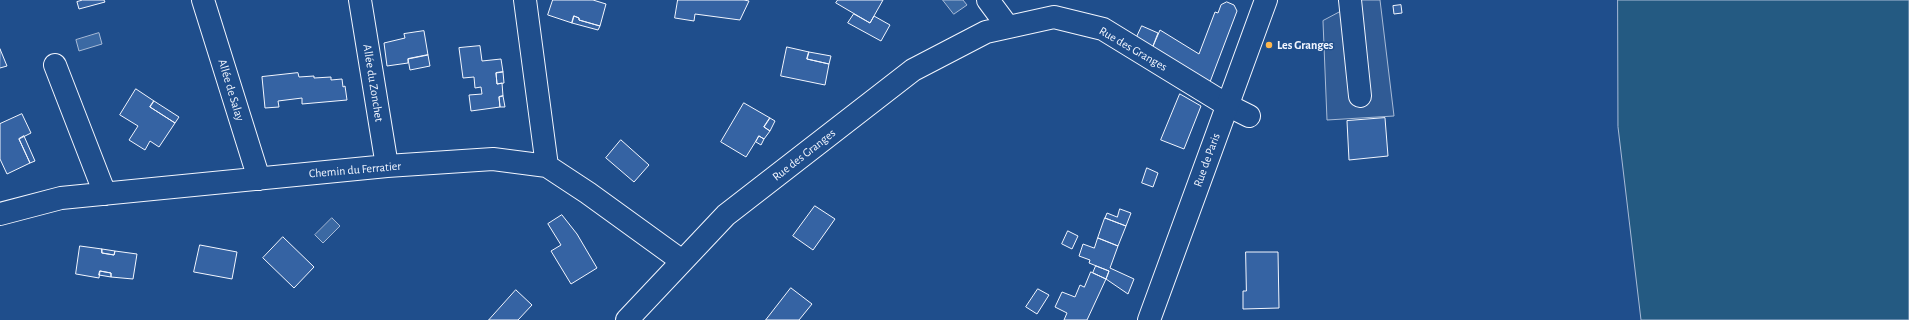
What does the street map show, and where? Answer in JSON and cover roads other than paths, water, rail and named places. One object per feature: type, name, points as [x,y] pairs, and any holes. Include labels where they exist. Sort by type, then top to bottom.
[{"type":"street","name":"Allée de Salay","points":[[203,0],[259,179]]},
{"type":"street","name":"Allée du Zonchet","points":[[360,0],[386,166]]},
{"type":"street","points":[[525,0],[548,166]]},
{"type":"street","points":[[988,0],[1008,27]]},
{"type":"street","name":"Rue de Paris","points":[[1149,320],[1266,0]]},
{"type":"street","points":[[1350,0],[1360,96]]},
{"type":"street","name":"Rue des Granges","points":[[627,320],[726,214],[913,70],[986,32],[1054,17],[1103,28],[1227,105],[1249,116]]},
{"type":"street","points":[[55,65],[105,194]]},
{"type":"street","name":"Chemin du Ferratier","points":[[0,214],[61,198],[386,166],[492,159],[548,166],[682,261]]},
{"type":"place","name":"Les Granges","points":[[1269,45]]}]
